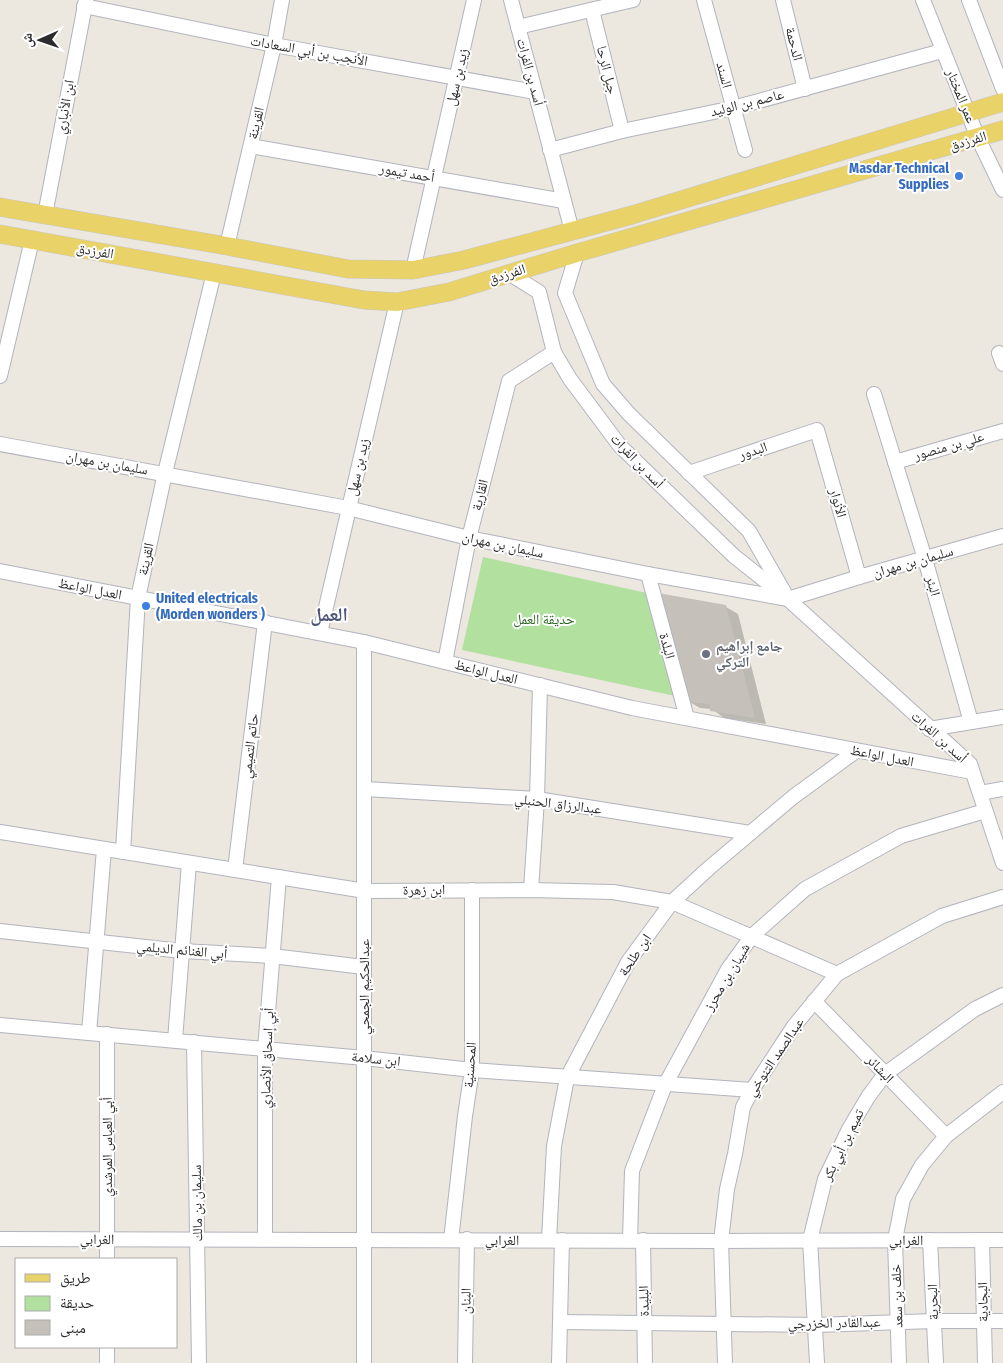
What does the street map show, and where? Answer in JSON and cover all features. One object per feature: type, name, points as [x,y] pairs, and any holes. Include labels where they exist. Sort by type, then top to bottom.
[{"type":"main road","name":"الفرزدق","points":[[0,207],[348,269],[412,270],[464,260],[632,215],[1003,102]]},
{"type":"main road","name":"الفرزدق","points":[[0,234],[364,300],[397,302],[450,292],[577,253],[1003,130]]},
{"type":"street","name":"القرينة","points":[[227,246],[274,45],[282,0]]},
{"type":"street","name":"زيد بن سهل","points":[[412,270],[474,0]]},
{"type":"street","name":"أسد بن الفرات","points":[[511,0],[572,231]]},
{"type":"street","points":[[518,28],[633,0]]},
{"type":"street","name":"السند","points":[[704,0],[745,150]]},
{"type":"street","name":"الدحمة","points":[[783,0],[805,89]]},
{"type":"street","name":"عمر المختار","points":[[923,0],[978,138],[1003,190]]},
{"type":"street","points":[[973,1],[1003,89]]},
{"type":"street","name":"الأنجب بن أبي السعادات","points":[[85,3],[274,45],[535,92]]},
{"type":"street","name":"ابن الأنباري","points":[[45,215],[85,3]]},
{"type":"street","name":"جبل الرحا","points":[[592,10],[622,131]]},
{"type":"street","name":"عاصم بن الوليد","points":[[550,150],[622,131],[733,108],[942,51]]},
{"type":"street","name":"أحمد تيمور","points":[[251,146],[564,201]]},
{"type":"street","points":[[0,376],[32,240]]},
{"type":"street","name":"أسد بن الفرات","points":[[577,253],[565,292],[603,384],[629,414],[749,531],[788,599]]},
{"type":"street","name":"القرينة","points":[[123,852],[138,598],[165,473],[214,273]]},
{"type":"street","name":"أسد بن الفرات","points":[[510,274],[539,292],[554,352],[570,379],[620,446],[734,556],[788,599],[929,729],[970,764],[1003,862]]},
{"type":"street","name":"زيد بن سهل","points":[[320,633],[397,302]]},
{"type":"street","name":"القارية","points":[[445,662],[470,538],[509,381],[554,352]]},
{"type":"street","name":"البئر","points":[[874,394],[925,559],[971,722]]},
{"type":"street","name":"البدور","points":[[689,473],[818,430]]},
{"type":"street","name":"الأنوار","points":[[818,430],[859,577]]},
{"type":"street","name":"علي بن منصور","points":[[896,462],[1003,431]]},
{"type":"street","name":"سليمان بن مهران","points":[[0,444],[348,508],[470,538],[648,574],[788,599],[1003,536]]},
{"type":"street","name":"العدل الواعظ","points":[[0,571],[364,642],[632,708],[972,772]]},
{"type":"street","name":"البلدة","points":[[648,574],[687,718]]},
{"type":"street","name":"حاتم التميمي","points":[[235,870],[265,622]]},
{"type":"street","name":"عبدالحكيم الجمحي","points":[[364,642],[364,1363]]},
{"type":"street","points":[[531,890],[537,799],[540,685]]},
{"type":"street","points":[[929,729],[1003,717]]},
{"type":"street","name":"ابن طلحة","points":[[558,1363],[561,1322],[556,1240],[554,1146],[567,1078],[628,962],[672,902],[793,797],[856,751]]},
{"type":"street","name":"عبدالرزاق الحنبلي","points":[[364,789],[537,799],[750,833]]},
{"type":"street","points":[[980,793],[1003,789]]},
{"type":"street","name":"شيبان بن محرز","points":[[636,1240],[632,1171],[665,1085],[728,969],[752,936],[805,889],[901,836],[985,811]]},
{"type":"street","name":"ابن زهرة","points":[[0,832],[364,891],[531,890],[613,892],[672,902],[837,974]]},
{"type":"street","points":[[89,1032],[104,849]]},
{"type":"street","points":[[175,1040],[189,863]]},
{"type":"street","name":"أبي إسحاق الأنصاري","points":[[265,1239],[265,1049],[278,877]]},
{"type":"street","name":"المحسنية","points":[[451,1240],[472,1070],[472,890]]},
{"type":"street","name":"عبدالصمد التنوخي","points":[[725,1363],[721,1241],[726,1189],[735,1154],[743,1107],[752,1090],[794,1026],[837,974],[942,916],[1003,897]]},
{"type":"street","name":"أبي الغنائم الديلمي","points":[[0,931],[182,951],[272,956],[364,967]]},
{"type":"street","name":"تميم بن أبي بكر","points":[[817,1363],[810,1240],[825,1179],[849,1128],[868,1096],[886,1074],[975,1008],[1003,995]]},
{"type":"street","name":"البشائر","points":[[814,1001],[946,1136]]},
{"type":"street","name":"ابن سلامة","points":[[0,1024],[472,1070],[752,1090]]},
{"type":"street","name":"أبي العباس المرشدي","points":[[107,1034],[107,1258]]},
{"type":"street","name":"سليمان بن مالك","points":[[194,1042],[199,1363]]},
{"type":"street","name":"خلف بن سعد","points":[[899,1363],[895,1240],[903,1199],[922,1166],[946,1136],[1003,1092]]},
{"type":"street","name":"الغرابي","points":[[0,1238],[721,1241],[1003,1240]]},
{"type":"street","name":"البنان","points":[[465,1363],[467,1240]]},
{"type":"street","name":"البليدة","points":[[636,1240],[644,1322],[645,1363]]},
{"type":"street","name":"البحرية","points":[[930,1240],[936,1363]]},
{"type":"street","name":"البجادية","points":[[982,1240],[985,1363]]},
{"type":"street","name":"عبدالقادر الخزرجي","points":[[561,1322],[815,1325],[1003,1320]]},
{"type":"street","points":[[107,1348],[107,1363]]},
{"type":"green space","name":"حديقة العمل","points":[[483,557],[647,593],[675,696],[462,650]]},
{"type":"building","name":"جامع إبراهيم التركي","points":[[658,593],[726,605],[755,718],[710,711],[710,704],[687,702]]},
{"type":"place","name":"Masdar Technical Supplies","points":[[959,176]]},
{"type":"place","name":"United electricals (Morden wonders )","points":[[146,606]]},
{"type":"place","name":"جامع إبراهيم التركي","points":[[706,654]]},
{"type":"district","name":"العمل","points":[[329,614]]}]
